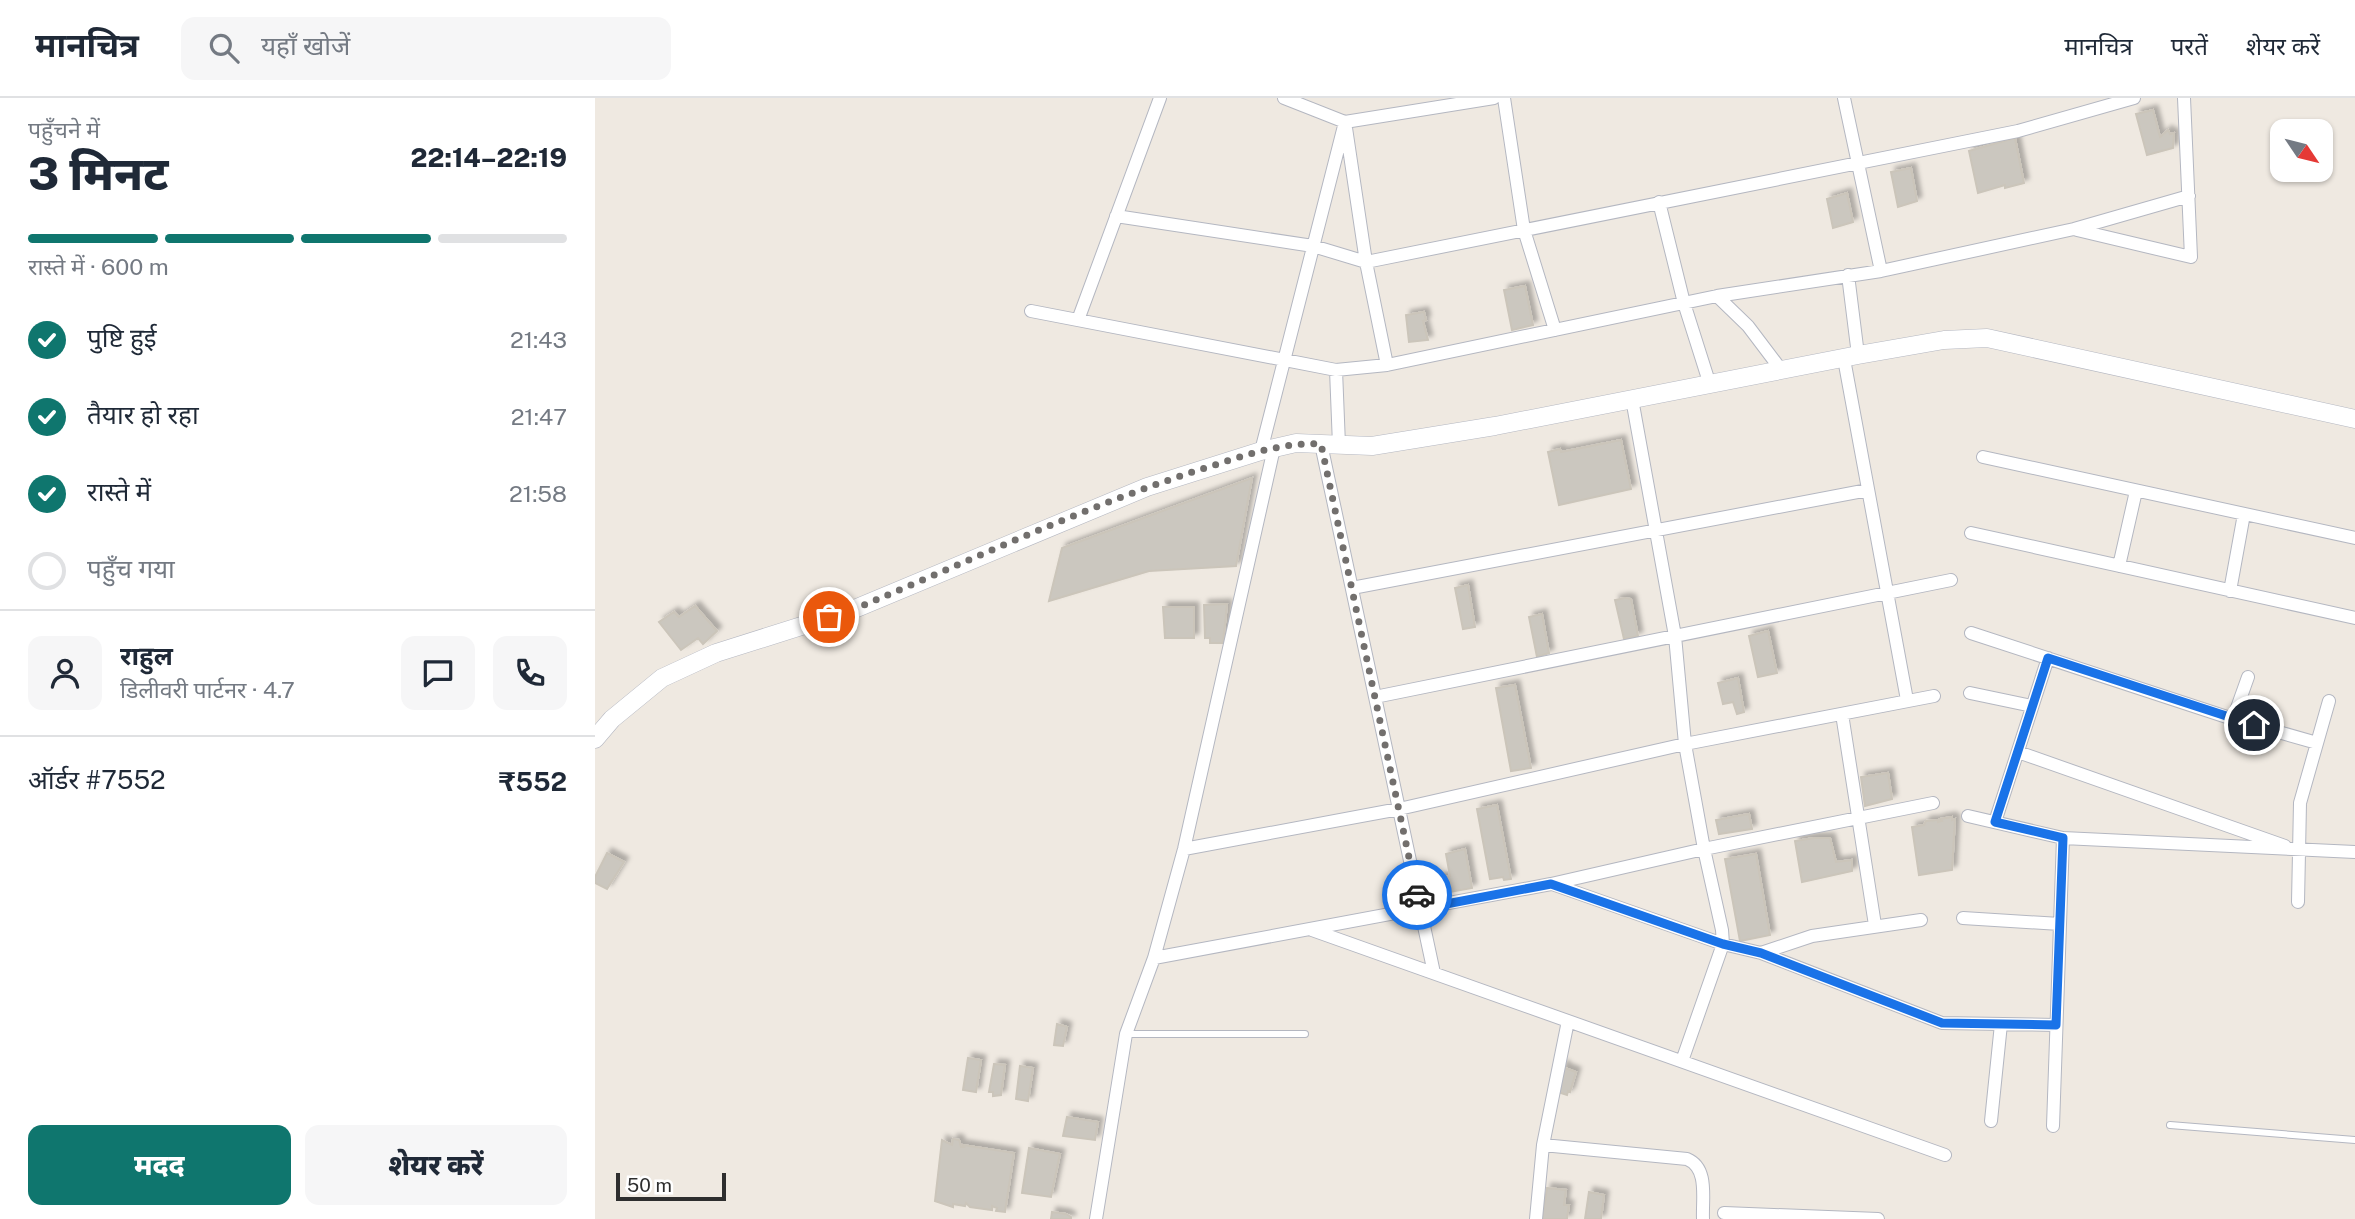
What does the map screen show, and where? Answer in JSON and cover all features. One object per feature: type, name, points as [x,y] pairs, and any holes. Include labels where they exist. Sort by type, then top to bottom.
[{"type":"street","points":[[1078,320],[1160,98]]},
{"type":"street","points":[[1284,98],[1345,122],[1494,98]]},
{"type":"street","points":[[1504,98],[1524,230],[1555,330]]},
{"type":"street","points":[[1844,98],[1881,271]]},
{"type":"street","points":[[1116,216],[1313,246],[1366,262],[2018,131],[2134,98]]},
{"type":"street","points":[[2074,229],[2191,257],[2184,98]]},
{"type":"street","points":[[1096,1219],[1126,1034],[1154,958],[1184,849],[1268,449],[1284,360],[1345,122]]},
{"type":"street","points":[[1345,122],[1366,262],[1387,365]]},
{"type":"street","points":[[1031,311],[1336,370],[1387,365],[1717,296],[1881,271],[2074,229],[2189,196]]},
{"type":"street","points":[[1659,202],[1684,303],[1710,384]]},
{"type":"street","points":[[1848,275],[1851,357],[1868,490],[1907,700]]},
{"type":"street","points":[[1717,296],[1753,333],[1782,371]]},
{"type":"street","points":[[595,739],[612,719],[662,678],[716,653],[852,610],[1147,487],[1268,449],[1296,443],[1372,446],[1632,400],[1944,340],[1987,338],[2355,419]]},
{"type":"street","points":[[1336,370],[1330,444],[1352,588],[1434,973]]},
{"type":"street","points":[[1632,400],[1675,636],[1685,744],[1704,849],[1723,930],[1723,944],[1682,1061]]},
{"type":"street","points":[[1983,457],[2355,538]]},
{"type":"street","points":[[1352,588],[1868,490]]},
{"type":"street","points":[[2119,566],[2136,491]]},
{"type":"street","points":[[2230,591],[2244,514]]},
{"type":"street","points":[[1971,533],[2355,618]]},
{"type":"street","points":[[1375,697],[1951,580]]},
{"type":"street","points":[[1971,633],[2234,719],[2317,743]]},
{"type":"street","points":[[1995,822],[2048,658]]},
{"type":"street","points":[[2234,719],[2248,677]]},
{"type":"street","points":[[1970,693],[2032,706]]},
{"type":"street","points":[[1184,849],[1399,809],[1685,744],[1934,696]]},
{"type":"street","points":[[2298,902],[2299,803],[2329,701]]},
{"type":"street","points":[[1842,714],[1875,925]]},
{"type":"street","points":[[2018,752],[2299,851]]},
{"type":"street","points":[[1154,958],[1551,884],[1704,849],[1933,803]]},
{"type":"street","points":[[1968,816],[2063,838],[2355,852]]},
{"type":"street","points":[[2053,1126],[2063,838]]},
{"type":"street","points":[[1551,884],[1723,944],[1761,953],[1942,1023],[2056,1025]]},
{"type":"street","points":[[1963,918],[2060,924]]},
{"type":"street","points":[[1761,953],[1812,936],[1921,920]]},
{"type":"street","points":[[1311,929],[1945,1155]]},
{"type":"street","points":[[1536,1219],[1543,1145],[1568,1021]]},
{"type":"street","points":[[1991,1121],[2001,1024]]},
{"type":"street","points":[[1543,1145],[1695,1162],[1702,1172],[1703,1219]]},
{"type":"street","points":[[1724,1213],[1878,1219]]},
{"type":"lane","points":[[1126,1034],[1305,1034]]},
{"type":"lane","points":[[2171,1125],[2355,1140]]},
{"type":"building","points":[[2153,110],[2160,137],[2168,130],[2170,134],[2174,133],[2173,148],[2147,155],[2136,114]]},
{"type":"building","points":[[2015,138],[2024,183],[1978,193],[1969,151]]},
{"type":"building","points":[[1911,168],[1917,201],[1898,207],[1891,172]]},
{"type":"building","points":[[1847,193],[1853,222],[1833,228],[1827,199]]},
{"type":"building","points":[[1525,286],[1533,325],[1512,330],[1504,290]]},
{"type":"building","points":[[1424,312],[1426,320],[1423,321],[1428,340],[1409,342],[1406,315]]},
{"type":"building","points":[[1621,440],[1631,489],[1559,505],[1548,452],[1560,449],[1561,452]]},
{"type":"building","points":[[1252,478],[1236,566],[1149,571],[1049,601],[1062,548]]},
{"type":"building","points":[[1468,585],[1475,627],[1463,629],[1455,588]]},
{"type":"building","points":[[1631,599],[1638,636],[1624,639],[1615,600]]},
{"type":"building","points":[[1227,604],[1223,643],[1210,643],[1210,638],[1205,638],[1204,605]]},
{"type":"building","points":[[695,606],[717,631],[703,644],[698,638],[681,650],[659,622],[674,612],[679,617]]},
{"type":"building","points":[[1163,607],[1194,607],[1194,638],[1165,638]]},
{"type":"building","points":[[1542,614],[1549,653],[1537,657],[1529,617]]},
{"type":"building","points":[[1768,631],[1777,673],[1758,677],[1749,636]]},
{"type":"building","points":[[1738,678],[1744,712],[1737,714],[1733,702],[1723,704],[1718,683]]},
{"type":"building","points":[[1515,685],[1531,768],[1511,771],[1496,688]]},
{"type":"building","points":[[1888,773],[1892,799],[1865,806],[1861,777]]},
{"type":"building","points":[[1497,805],[1511,879],[1504,880],[1503,877],[1490,879],[1477,809]]},
{"type":"building","points":[[1749,814],[1752,829],[1719,834],[1716,820]]},
{"type":"building","points":[[1952,817],[1952,820],[1955,819],[1952,870],[1919,875],[1912,827],[1924,825],[1926,821],[1938,822],[1942,821],[1940,819]]},
{"type":"building","points":[[1830,838],[1836,862],[1852,860],[1852,871],[1802,882],[1795,841]]},
{"type":"building","points":[[1465,849],[1472,888],[1427,896],[1425,881],[1450,876],[1446,854]]},
{"type":"building","points":[[607,853],[624,862],[607,889],[595,883],[595,877]]},
{"type":"building","points":[[1756,854],[1770,935],[1740,941],[1725,859]]},
{"type":"building","points":[[1057,1024],[1067,1027],[1063,1046],[1054,1045]]},
{"type":"building","points":[[968,1058],[981,1060],[976,1092],[963,1090]]},
{"type":"building","points":[[994,1064],[1005,1065],[1001,1095],[993,1096],[993,1092],[989,1092]]},
{"type":"building","points":[[1563,1065],[1576,1072],[1567,1095],[1555,1091]]},
{"type":"building","points":[[1020,1066],[1033,1068],[1028,1101],[1016,1099]]},
{"type":"building","points":[[1067,1117],[1098,1122],[1095,1140],[1063,1136]]},
{"type":"building","points":[[953,1139],[959,1140],[961,1147],[964,1147],[963,1145],[1014,1153],[1005,1212],[996,1211],[997,1208],[992,1206],[992,1210],[970,1207],[966,1203],[965,1206],[953,1204],[953,1207],[935,1201],[942,1140],[952,1145]]},
{"type":"building","points":[[1029,1148],[1060,1154],[1051,1197],[1022,1193]]},
{"type":"building","points":[[1547,1188],[1566,1190],[1564,1205],[1569,1205],[1567,1219],[1542,1219]]},
{"type":"building","points":[[1589,1192],[1604,1195],[1601,1219],[1585,1219]]},
{"type":"building","points":[[1052,1212],[1066,1214],[1071,1219],[1051,1219]]},
{"type":"way so far","points":[[829,617],[852,610],[1147,487],[1261,451],[1296,443],[1321,444],[1417,895]]},
{"type":"route","points":[[1417,895],[1420,909],[1551,884],[1723,944],[1761,953],[1942,1023],[2056,1025],[2063,838],[1995,822],[2048,658],[2254,725]]}]
